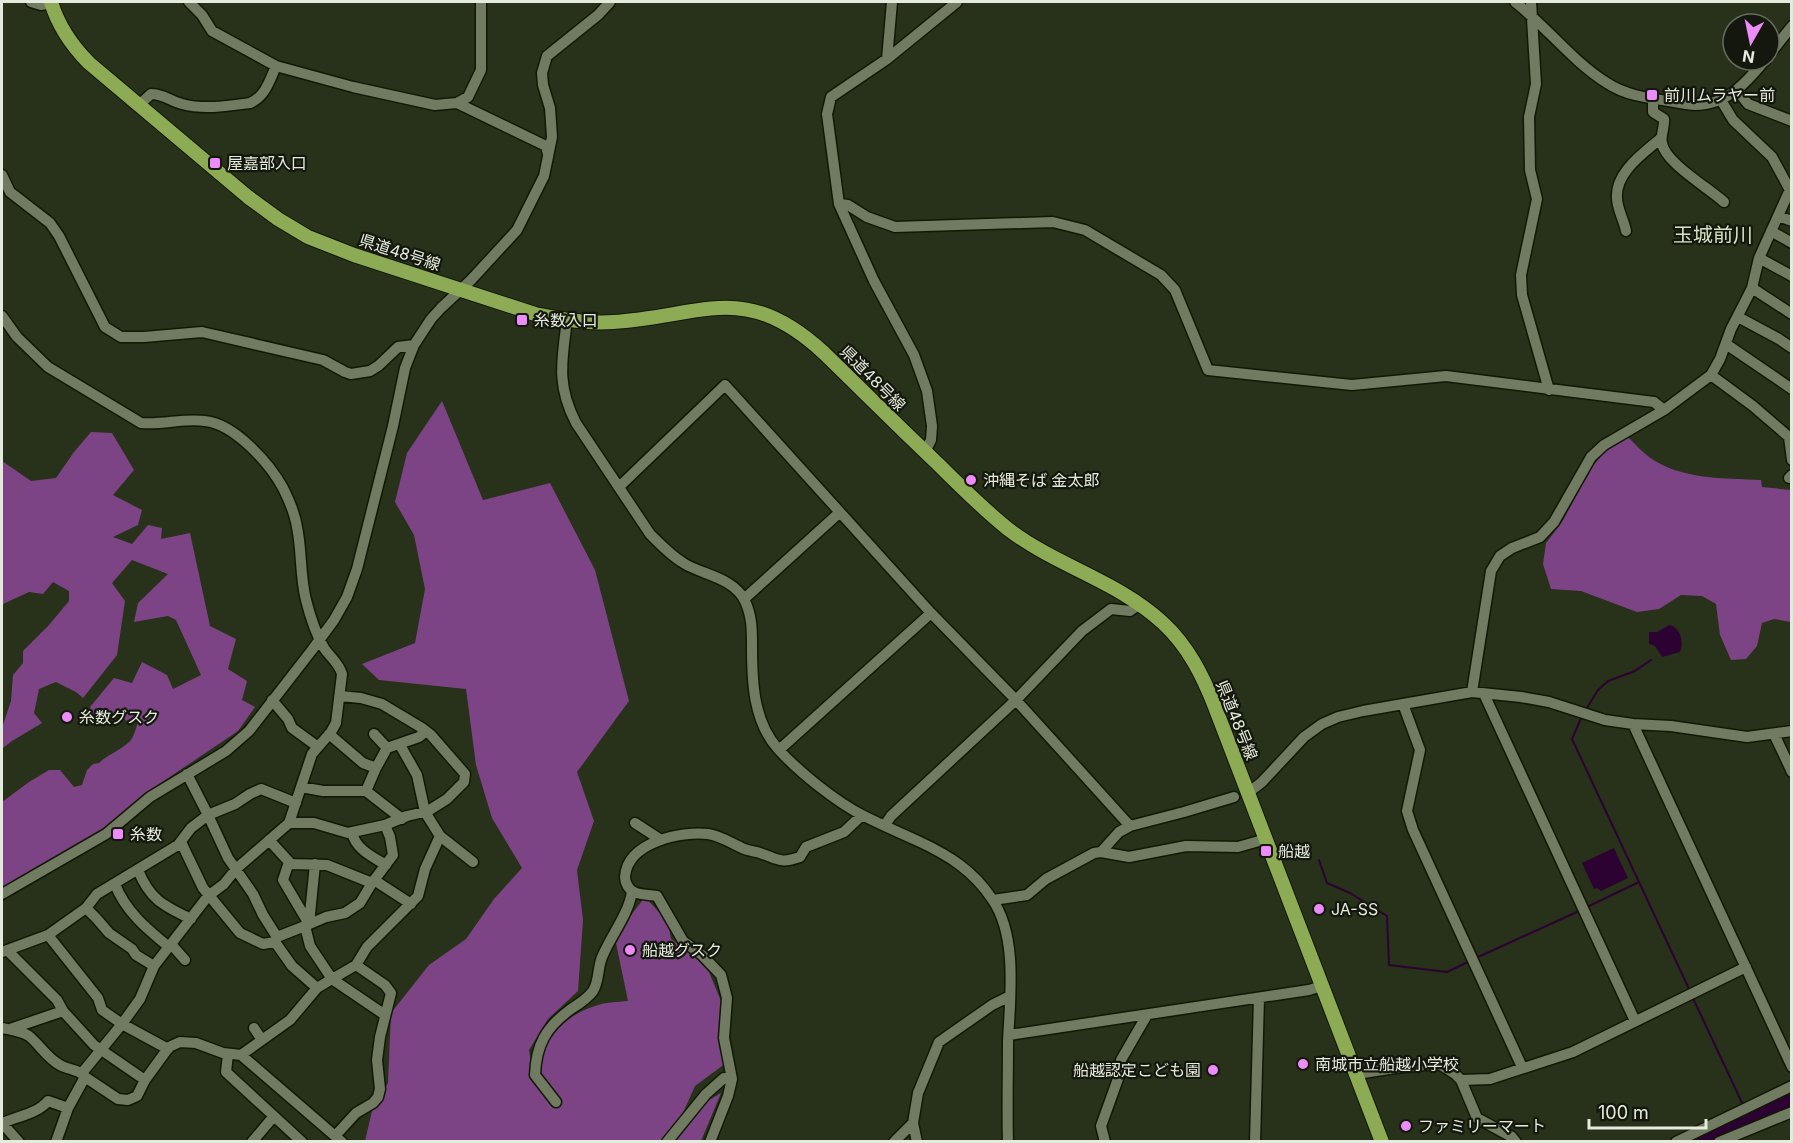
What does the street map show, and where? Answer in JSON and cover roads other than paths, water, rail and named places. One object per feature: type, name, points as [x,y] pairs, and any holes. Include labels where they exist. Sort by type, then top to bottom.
[{"type":"main road","name":"県道48号線","points":[[51,2],[60,24],[75,48],[89,63],[248,197],[308,237],[354,255],[535,314],[567,320],[602,323],[716,307],[732,307],[763,313],[782,321],[812,342],[1008,529],[1035,547],[1140,604],[1164,623],[1195,664],[1220,717],[1241,795],[1266,839],[1382,1142]]},
{"type":"street","points":[[31,2],[42,5],[51,2]]},
{"type":"street","points":[[189,2],[202,15],[212,31],[276,66],[353,87],[435,105],[457,103],[468,97],[481,70],[481,2]]},
{"type":"street","points":[[2,894],[106,834],[150,797],[226,751],[249,731],[341,609],[357,569],[389,445],[405,368],[414,345],[431,319],[517,230],[544,176],[552,137],[550,108],[543,85],[544,65],[548,56],[598,15],[610,2]]},
{"type":"street","points":[[887,59],[892,2]]},
{"type":"street","points":[[925,452],[932,440],[927,391],[914,355],[874,281],[839,204],[827,114],[831,97],[887,59],[957,2]]},
{"type":"street","points":[[1515,2],[1608,84],[1638,96],[1695,105],[1721,100],[1737,90],[1754,72]]},
{"type":"street","points":[[1531,2],[1536,84],[1528,117],[1530,170],[1537,199],[1521,275],[1522,295],[1549,390]]},
{"type":"street","points":[[139,105],[151,94],[159,94],[183,104],[207,107],[250,103],[256,100],[267,87],[276,66]]},
{"type":"street","points":[[1737,90],[1748,104],[1791,121]]},
{"type":"street","points":[[1653,98],[1653,112],[1664,119],[1665,123],[1661,138],[1666,154],[1724,202]]},
{"type":"street","points":[[1472,692],[1491,571],[1500,556],[1512,548],[1540,537],[1554,522],[1592,457],[1604,445],[1664,410],[1711,375],[1752,288],[1759,258],[1791,190],[1772,156],[1733,120],[1721,100]]},
{"type":"street","points":[[457,103],[546,146],[548,154]]},
{"type":"street","points":[[1626,231],[1618,205],[1618,187],[1632,164],[1661,138]]},
{"type":"street","points":[[2,175],[10,192],[50,223],[105,327],[120,337],[202,332],[323,360],[351,374],[370,371],[398,347],[414,345]]},
{"type":"street","points":[[839,204],[848,205],[867,217],[895,227],[1053,222],[1085,230],[1161,276],[1175,290],[1208,370],[1352,385],[1446,376],[1654,402],[1664,410]]},
{"type":"street","points":[[1778,216],[1791,221]]},
{"type":"street","points":[[1771,231],[1791,243]]},
{"type":"street","points":[[1759,258],[1791,276]]},
{"type":"street","points":[[1752,288],[1791,314]]},
{"type":"street","points":[[2,316],[17,337],[48,367],[141,423],[156,425],[206,421],[223,426],[247,444],[275,475],[289,501],[297,525],[305,598],[320,639],[340,667],[342,674],[336,723],[312,754],[289,823],[208,896],[154,966],[140,999],[84,1076],[68,1108],[56,1142]]},
{"type":"street","points":[[1737,317],[1779,339],[1791,348]]},
{"type":"street","points":[[567,320],[562,383],[567,406],[650,534],[662,547],[686,564],[724,581],[737,590],[744,599],[753,629],[756,702],[763,727],[779,750],[835,798],[862,815],[955,860],[993,900],[1007,938],[1010,996],[1008,1142]]},
{"type":"street","points":[[1726,344],[1791,389]]},
{"type":"street","points":[[1711,375],[1790,437],[1791,460]]},
{"type":"street","points":[[619,487],[725,385],[839,513],[931,613],[1016,700],[1130,826]]},
{"type":"street","points":[[744,599],[839,513]]},
{"type":"street","points":[[885,825],[891,816],[1016,700],[1082,631],[1110,609],[1130,611],[1140,604]]},
{"type":"street","points":[[779,750],[931,613]]},
{"type":"street","points":[[1101,852],[1119,832],[1130,826],[1241,795],[1262,782],[1304,737],[1322,724],[1346,715],[1403,704],[1472,692],[1549,702],[1605,720],[1633,724],[1671,726],[1747,737],[1791,731]]},
{"type":"street","points":[[1484,694],[1635,1020]]},
{"type":"street","points":[[289,823],[314,823],[348,832],[386,825],[425,812],[447,799],[464,782],[465,774],[426,731],[382,704],[361,698],[340,696]]},
{"type":"street","points":[[272,700],[288,719],[292,728],[318,747]]},
{"type":"street","points":[[1403,704],[1420,750],[1407,811],[1413,830],[1522,1067]]},
{"type":"street","points":[[1633,724],[1791,1067]]},
{"type":"street","points":[[366,791],[387,748],[400,745],[426,731]]},
{"type":"street","points":[[329,734],[363,763],[376,768]]},
{"type":"street","points":[[374,734],[387,748]]},
{"type":"street","points":[[1774,734],[1791,772]]},
{"type":"street","points":[[400,745],[417,775],[425,812],[440,836],[473,862]]},
{"type":"street","points":[[187,774],[228,858],[253,894],[276,940],[292,966],[317,988]]},
{"type":"street","points":[[302,787],[323,791],[366,791],[402,819]]},
{"type":"street","points":[[145,1080],[94,1045],[63,1011],[57,1000],[4,951],[48,935],[86,908],[97,894],[181,842],[191,828],[208,815],[235,804],[261,789],[296,803]]},
{"type":"street","points":[[556,1102],[535,1075],[538,1049],[544,1037],[560,1017],[592,993],[598,977],[601,957],[631,900],[632,892],[626,881],[626,871],[630,861],[642,849],[661,840],[687,834],[708,834],[777,861],[790,861],[800,857],[806,847],[844,832],[862,815]]},
{"type":"street","points":[[635,823],[661,840]]},
{"type":"street","points":[[181,842],[208,896],[240,933],[263,944],[327,917],[345,913],[360,903],[393,855],[386,825]]},
{"type":"street","points":[[352,832],[353,838],[366,853],[386,866]]},
{"type":"street","points":[[241,1055],[290,1020],[317,988],[356,965],[367,947],[418,896],[425,869],[440,836]]},
{"type":"street","points":[[993,900],[1027,895],[1046,879],[1094,853],[1129,857],[1186,846],[1238,847],[1266,839]]},
{"type":"street","points":[[269,840],[291,864],[327,865],[373,881],[411,904]]},
{"type":"street","points":[[289,862],[283,880],[307,925]]},
{"type":"street","points":[[315,864],[307,925],[309,946],[332,979],[385,1015]]},
{"type":"street","points":[[138,870],[143,883],[156,900],[191,919]]},
{"type":"street","points":[[115,884],[126,907],[147,930],[186,960]]},
{"type":"street","points":[[632,892],[657,896],[683,941],[702,955],[721,975],[728,998],[724,1038],[732,1079],[729,1096],[710,1142]]},
{"type":"street","points":[[86,908],[109,933],[154,966]]},
{"type":"street","points":[[48,935],[98,998],[102,1010],[168,1050]]},
{"type":"street","points":[[5,1029],[29,1036],[61,1066],[84,1076],[118,1099],[128,1100],[137,1096],[145,1080],[168,1050],[180,1042],[196,1043],[228,1054],[241,1055],[338,1139],[356,1113],[373,1103],[378,1097],[380,1089],[377,1060],[391,993],[385,985],[356,965]]},
{"type":"street","points":[[1461,1080],[1490,1079],[1573,1052],[1746,967]]},
{"type":"street","points":[[1009,1035],[1259,998],[1322,986]]},
{"type":"street","points":[[917,1142],[913,1123],[918,1093],[939,1042],[992,1005],[1010,996]]},
{"type":"street","points":[[1255,1142],[1259,998]]},
{"type":"street","points":[[5,1029],[63,1011]]},
{"type":"street","points":[[1105,1142],[1101,1126],[1119,1076],[1121,1060],[1147,1015]]},
{"type":"street","points":[[254,1028],[262,1040]]},
{"type":"street","points":[[228,1054],[226,1072],[302,1142]]},
{"type":"street","points":[[1357,1074],[1441,1065],[1461,1080],[1477,1118],[1512,1137],[1516,1142]]},
{"type":"street","points":[[667,1142],[706,1094],[724,1078],[732,1079]]},
{"type":"street","points":[[1676,1142],[1791,1086]]},
{"type":"street","points":[[19,1142],[2,1123],[31,1113],[43,1107],[48,1101],[68,1108]]},
{"type":"street","points":[[1720,1141],[1791,1112]]},
{"type":"street","points":[[252,1142],[274,1116]]},
{"type":"street","points":[[894,1142],[913,1123]]},
{"type":"waterway","points":[[1585,711],[1598,690],[1608,681],[1635,671],[1651,660]]},
{"type":"waterway","points":[[1582,716],[1572,739],[1690,991]]},
{"type":"waterway","points":[[1319,860],[1327,883],[1350,893],[1387,916],[1389,965],[1447,972],[1470,961]]},
{"type":"waterway","points":[[1587,907],[1639,882]]},
{"type":"waterway","points":[[1476,958],[1579,911]]},
{"type":"waterway","points":[[1692,996],[1743,1105]]},
{"type":"waterway","points":[[1696,1142],[1792,1100]]},
{"type":"place","name":"前川ムラヤー前","points":[[1652,95]]},
{"type":"place","name":"屋嘉部入口","points":[[215,163]]},
{"type":"place","name":"糸数入口","points":[[522,320]]},
{"type":"place","name":"沖縄そば 金太郎","points":[[971,480]]},
{"type":"place","name":"糸数グスク","points":[[67,717]]},
{"type":"place","name":"糸数","points":[[118,834]]},
{"type":"place","name":"船越","points":[[1266,851]]},
{"type":"place","name":"JA-SS","points":[[1319,909]]},
{"type":"place","name":"船越グスク","points":[[630,950]]},
{"type":"place","name":"南城市立船越小学校","points":[[1303,1064]]},
{"type":"place","name":"船越認定こども園","points":[[1213,1070]]},
{"type":"place","name":"ファミリーマート","points":[[1406,1126]]},
{"type":"district","name":"玉城前川","points":[[1713,235]]}]
